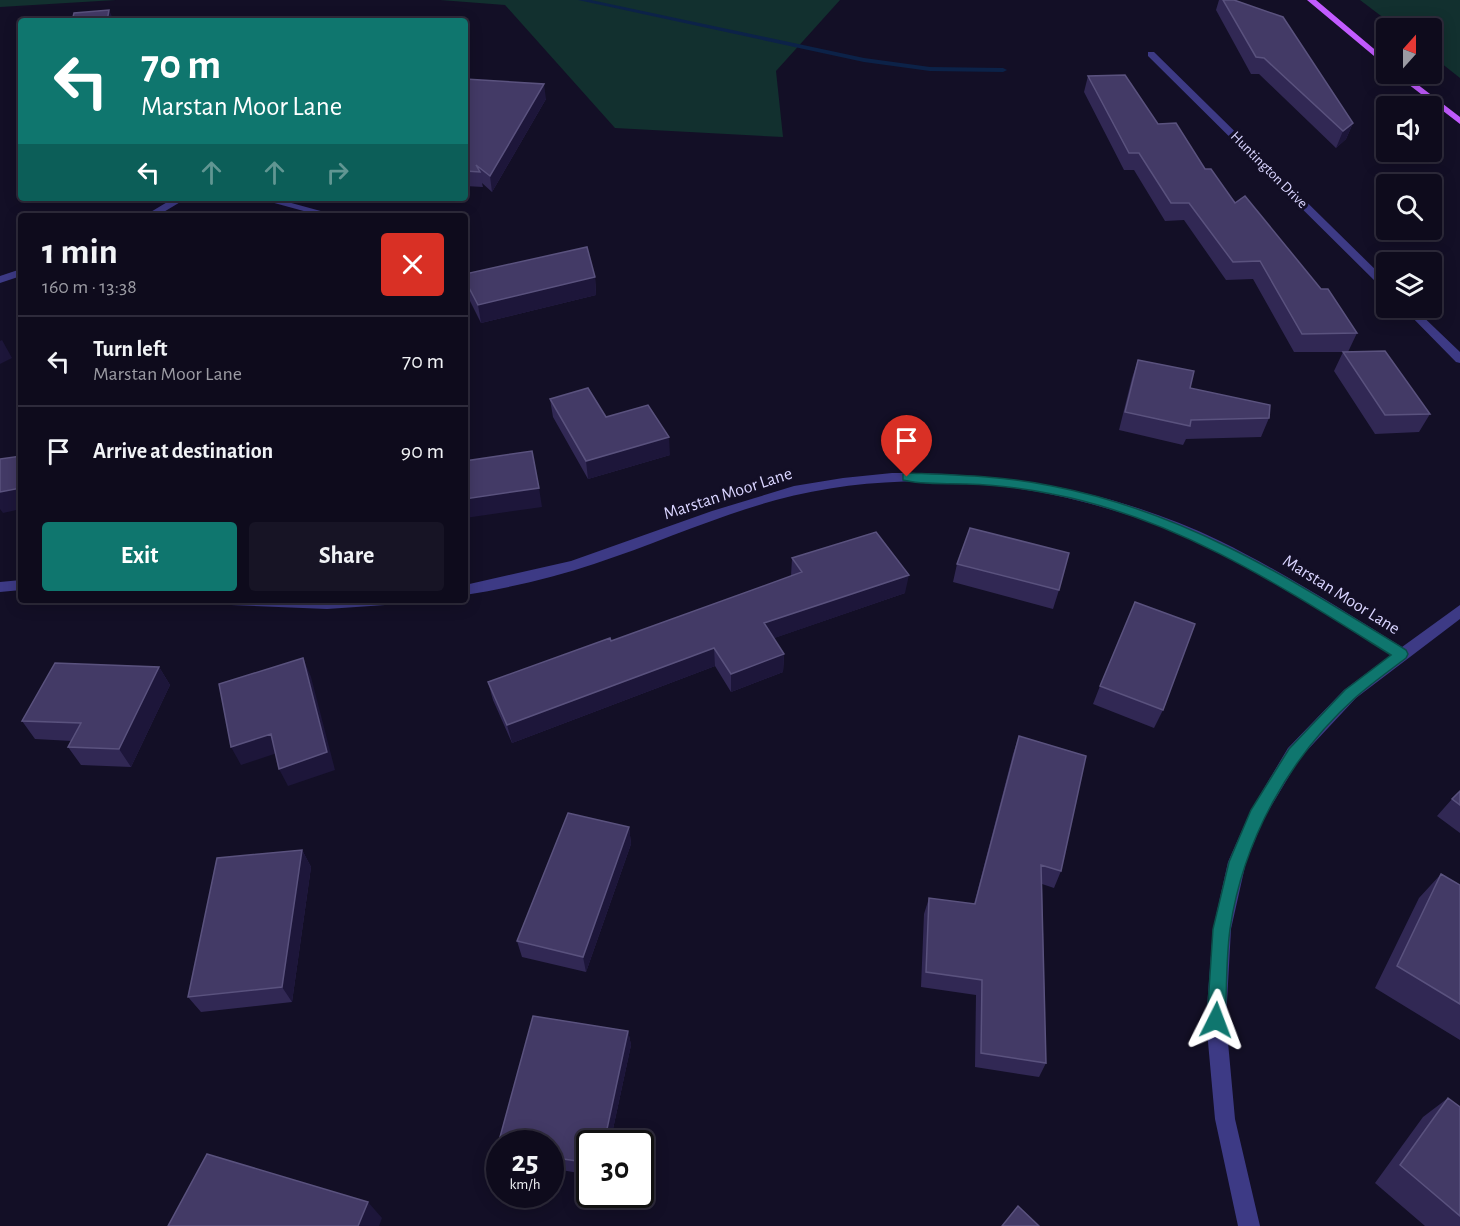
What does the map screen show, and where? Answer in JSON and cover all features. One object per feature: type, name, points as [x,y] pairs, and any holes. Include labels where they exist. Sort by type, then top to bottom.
[{"type":"main road","points":[[1311,0],[1376,55]]},
{"type":"main road","points":[[1412,84],[1460,121]]},
{"type":"street","name":"Huntington Drive","points":[[1151,54],[1376,276]]},
{"type":"street","points":[[154,213],[176,201]]},
{"type":"street","points":[[273,201],[322,213]]},
{"type":"street","points":[[0,280],[18,273]]},
{"type":"street","points":[[1418,318],[1460,359]]},
{"type":"street","name":"Marstan Moor Lane","points":[[468,590],[510,583],[588,561],[750,503],[795,491],[848,482],[907,477],[956,478],[1054,490],[1123,508],[1185,531],[1266,571],[1401,654]]},
{"type":"street","points":[[0,588],[18,585]]},
{"type":"street","points":[[303,603],[342,603]]},
{"type":"street","points":[[1249,1226],[1225,1119],[1216,1020],[1222,929],[1237,862],[1257,815],[1294,753],[1350,694],[1460,611]]},
{"type":"green space","points":[[0,0],[116,0],[0,7]]},
{"type":"green space","points":[[440,0],[840,0],[776,71],[783,137],[615,128],[505,5]]},
{"type":"green space","points":[[1360,0],[1460,0],[1460,78],[1442,64],[1442,18],[1384,18]]},
{"type":"building","points":[[1223,0],[1234,0],[1283,17],[1353,123],[1343,131],[1264,58],[1256,57]]},
{"type":"building","points":[[109,10],[108,18],[73,18],[74,13]]},
{"type":"building","points":[[1125,75],[1158,124],[1176,123],[1205,169],[1211,169],[1235,203],[1245,196],[1321,289],[1328,289],[1357,333],[1302,334],[1260,261],[1233,262],[1189,203],[1171,203],[1139,153],[1129,153],[1088,76]]},
{"type":"building","points":[[468,79],[544,84],[490,176],[476,165],[480,172],[468,171]]},
{"type":"building","points":[[587,247],[595,277],[478,305],[468,286],[468,273]]},
{"type":"building","points":[[1385,351],[1430,414],[1385,415],[1343,352]]},
{"type":"building","points":[[1138,360],[1194,371],[1190,388],[1270,405],[1269,418],[1191,420],[1190,426],[1125,412]]},
{"type":"building","points":[[588,388],[606,417],[648,405],[669,437],[586,461],[550,399]]},
{"type":"building","points":[[532,451],[539,488],[468,499],[468,461]]},
{"type":"building","points":[[18,456],[18,489],[0,492],[0,459]]},
{"type":"building","points":[[970,528],[1069,553],[1059,590],[957,564]]},
{"type":"building","points":[[876,532],[909,575],[764,623],[784,654],[731,674],[714,648],[507,725],[488,682],[610,638],[611,641],[802,572],[792,558]]},
{"type":"building","points":[[1135,602],[1195,624],[1163,710],[1100,686]]},
{"type":"building","points":[[303,658],[327,752],[279,769],[271,734],[231,747],[219,684]]},
{"type":"building","points":[[55,663],[159,667],[119,749],[68,747],[81,723],[22,721]]},
{"type":"building","points":[[1019,736],[1086,756],[1061,871],[1041,865],[1046,1063],[981,1053],[982,980],[926,972],[929,898],[975,904]]},
{"type":"building","points":[[1460,791],[1460,805],[1452,799]]},
{"type":"building","points":[[568,813],[629,827],[583,957],[517,941]]},
{"type":"building","points":[[302,850],[282,987],[188,997],[217,858]]},
{"type":"building","points":[[1441,874],[1460,885],[1460,1004],[1397,966]]},
{"type":"building","points":[[533,1016],[628,1031],[607,1130],[576,1130],[576,1161],[564,1159],[564,1130],[502,1130]]},
{"type":"building","points":[[1448,1098],[1460,1107],[1460,1216],[1400,1165]]},
{"type":"building","points":[[207,1154],[368,1202],[358,1226],[168,1226]]},
{"type":"building","points":[[1018,1206],[1039,1226],[1002,1226]]},
{"type":"waterway","points":[[581,0],[864,60],[930,69],[1003,70]]},
{"type":"route","points":[[907,477],[994,481],[1054,490],[1123,508],[1185,531],[1266,571],[1401,654],[1350,694],[1294,753],[1257,815],[1237,862],[1222,929],[1216,1020]]}]
